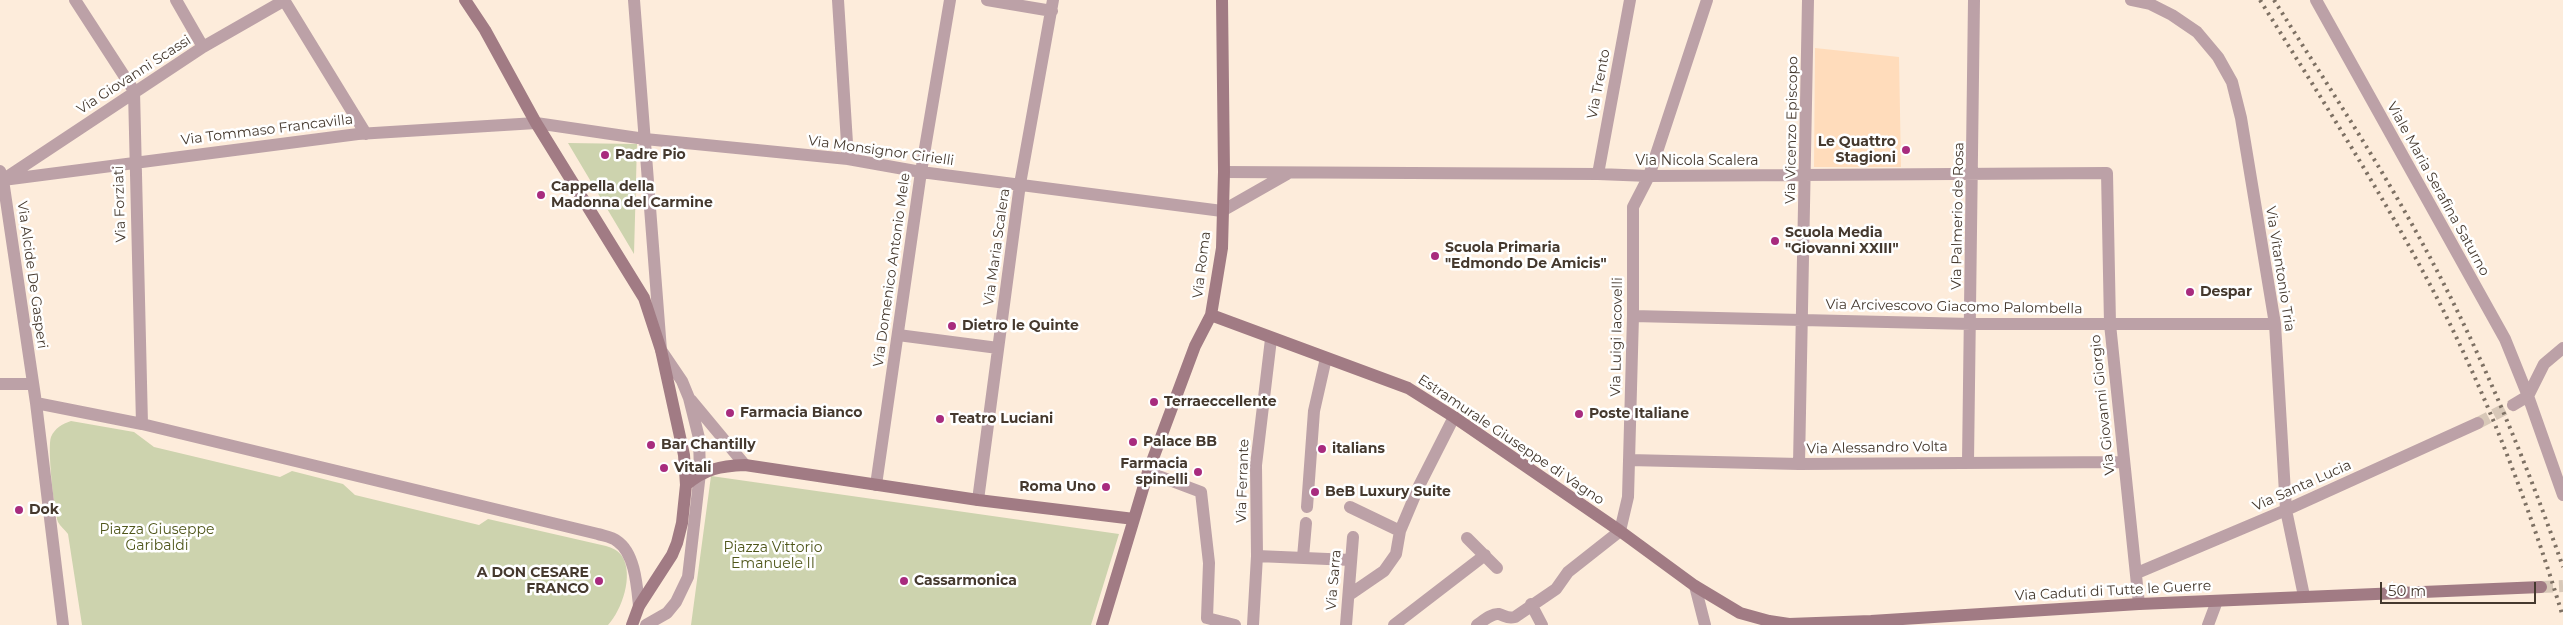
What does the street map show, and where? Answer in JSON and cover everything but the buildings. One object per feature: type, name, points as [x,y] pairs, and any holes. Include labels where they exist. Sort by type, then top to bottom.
[{"type":"street","points":[[75,0],[134,91]]},
{"type":"street","points":[[176,0],[203,47]]},
{"type":"street","points":[[284,0],[366,134]]},
{"type":"street","name":"Via Giovanni Scassi","points":[[2,175],[203,47],[284,0]]},
{"type":"street","points":[[464,0],[485,30],[536,123],[644,298],[661,350],[684,455],[686,485],[682,522],[677,543],[672,555],[639,606],[632,625]]},
{"type":"street","points":[[634,0],[661,350],[682,381],[689,398],[698,438],[700,473],[688,577],[676,602],[667,613],[646,625]]},
{"type":"street","points":[[838,0],[848,159]]},
{"type":"street","name":"Via Domenico Antonio Mele","points":[[876,485],[921,172],[950,0]]},
{"type":"street","points":[[987,0],[1052,5]]},
{"type":"street","name":"Via Roma","points":[[1102,625],[1148,472],[1195,346],[1211,315],[1222,248],[1224,172],[1222,0]]},
{"type":"street","name":"Via Trento","points":[[1598,174],[1630,0]]},
{"type":"street","name":"Via Luigi Iacovelli","points":[[1620,531],[1628,497],[1633,316],[1632,207],[1649,176],[1707,0]]},
{"type":"street","name":"Via Vicenzo Episcopo","points":[[1799,464],[1808,0]]},
{"type":"street","name":"Via Palmerio de Rosa","points":[[1968,462],[1974,0]]},
{"type":"street","name":"Via Vitantonio Tria","points":[[2131,0],[2158,8],[2197,32],[2218,57],[2232,82],[2241,118],[2275,324],[2286,510],[2304,596]]},
{"type":"street","name":"Viale Maria Serafina Saturno","points":[[2316,0],[2505,339],[2528,396],[2563,495]]},
{"type":"street","name":"Via Maria Scalera","points":[[978,500],[1020,184],[1052,5]]},
{"type":"street","name":"Via Forziati","points":[[134,91],[134,162],[142,424]]},
{"type":"street","name":"Via Tommaso Francavilla","points":[[2,175],[134,162],[366,134],[536,123]]},
{"type":"street","name":"Via Monsignor Cirielli","points":[[536,123],[645,139],[848,159],[921,172],[1222,211]]},
{"type":"street","name":"Via Nicola Scalera","points":[[1224,172],[1598,174],[1649,176],[2107,173]]},
{"type":"street","points":[[1222,211],[1288,173]]},
{"type":"street","name":"Via Giovanni Giorgio","points":[[2107,173],[2110,324],[2139,604]]},
{"type":"street","name":"Via Alcide De Gasperi","points":[[2,175],[33,384]]},
{"type":"street","name":"Estramurale Giuseppe di Vagno","points":[[1211,315],[1408,388],[1454,417],[1620,531],[1695,586]]},
{"type":"street","name":"Via Arcivescovo Giacomo Palombella","points":[[1633,316],[1971,324],[2275,324]]},
{"type":"street","points":[[898,335],[998,348]]},
{"type":"street","name":"Via Ferrante","points":[[1253,625],[1257,556],[1256,465],[1272,339]]},
{"type":"street","points":[[2513,404],[2528,396],[2544,364],[2563,348]]},
{"type":"street","points":[[1307,507],[1314,411],[1326,358]]},
{"type":"street","points":[[0,384],[33,384],[63,625]]},
{"type":"street","points":[[689,398],[745,465]]},
{"type":"street","points":[[36,403],[142,424],[557,522],[616,540],[625,548],[630,558],[636,581],[639,606]]},
{"type":"street","points":[[1349,596],[1384,571],[1396,554],[1400,531],[1419,486],[1454,417]]},
{"type":"street","name":"Via Santa Lucia","points":[[2137,573],[2286,510],[2478,423]]},
{"type":"street","name":"Via Alessandro Volta","points":[[1629,460],[1799,464],[2124,462]]},
{"type":"street","points":[[686,485],[700,473],[718,467],[745,465],[978,500],[1134,519]]},
{"type":"street","points":[[1148,472],[1201,492],[1209,563],[1206,618],[1235,625]]},
{"type":"street","points":[[1350,507],[1400,531]]},
{"type":"street","points":[[1303,557],[1306,523]]},
{"type":"street","points":[[1477,625],[1499,614],[1510,618],[1515,617],[1531,604],[1556,589],[1568,572],[1620,531]]},
{"type":"street","name":"Via Sarra","points":[[1346,625],[1353,537]]},
{"type":"street","points":[[1468,538],[1497,568]]},
{"type":"street","points":[[1394,625],[1484,555]]},
{"type":"street","points":[[1257,556],[1351,560]]},
{"type":"street","points":[[1695,586],[1705,625]]},
{"type":"street","name":"Via Caduti di Tutte le Guerre","points":[[1695,586],[1740,613],[1789,624],[1871,623],[2139,604],[2541,587]]},
{"type":"street","points":[[2208,625],[2217,601]]},
{"type":"street","points":[[1531,604],[1542,625]]},
{"type":"shaded area","points":[[1815,48],[1899,57],[1901,167],[1814,167]]},
{"type":"green space","points":[[568,143],[637,144],[634,254]]},
{"type":"green space","name":"Piazza Giuseppe Garibaldi","points":[[71,421],[134,432],[154,447],[280,477],[292,471],[343,484],[355,495],[479,525],[488,519],[613,548],[622,556],[627,573],[627,582],[622,602],[608,625],[82,625],[68,534],[58,522],[50,465],[51,437],[59,427]]},
{"type":"green space","name":"Piazza Vittorio Emanuele II","points":[[711,476],[1119,534],[1091,625],[691,625]]},
{"type":"tunnel","points":[[2478,423],[2513,405]]},
{"type":"tunnel","points":[[2541,587],[2563,586]]},
{"type":"railway","points":[[2260,0],[2374,185],[2437,298],[2474,376],[2507,455],[2537,536],[2563,617]]},
{"type":"railway","points":[[2274,0],[2360,136],[2432,261],[2494,389],[2530,477],[2563,567]]},
{"type":"place","name":"Le Quattro Stagioni","points":[[1906,150]]},
{"type":"place","name":"Padre Pio","points":[[605,155]]},
{"type":"place","name":"Cappella della Madonna del Carmine","points":[[541,195]]},
{"type":"place","name":"Scuola Media \"Giovanni XXIII\"","points":[[1775,241]]},
{"type":"place","name":"Scuola Primaria \"Edmondo De Amicis\"","points":[[1435,256]]},
{"type":"place","name":"Despar","points":[[2190,292]]},
{"type":"place","name":"Dietro le Quinte","points":[[952,326]]},
{"type":"place","name":"Terraeccellente","points":[[1154,402]]},
{"type":"place","name":"Farmacia Bianco","points":[[730,413]]},
{"type":"place","name":"Poste Italiane","points":[[1579,414]]},
{"type":"place","name":"Teatro Luciani","points":[[940,419]]},
{"type":"place","name":"Palace BB","points":[[1133,442]]},
{"type":"place","name":"Bar Chantilly","points":[[651,445]]},
{"type":"place","name":"italians","points":[[1322,449]]},
{"type":"place","name":"Vitali","points":[[664,468]]},
{"type":"place","name":"Farmacia spinelli","points":[[1198,472]]},
{"type":"place","name":"Roma Uno","points":[[1106,487]]},
{"type":"place","name":"BeB Luxury Suite","points":[[1315,492]]},
{"type":"place","name":"Dok","points":[[19,510]]},
{"type":"place","name":"A DON CESARE FRANCO","points":[[599,581]]},
{"type":"place","name":"Cassarmonica","points":[[904,581]]}]
